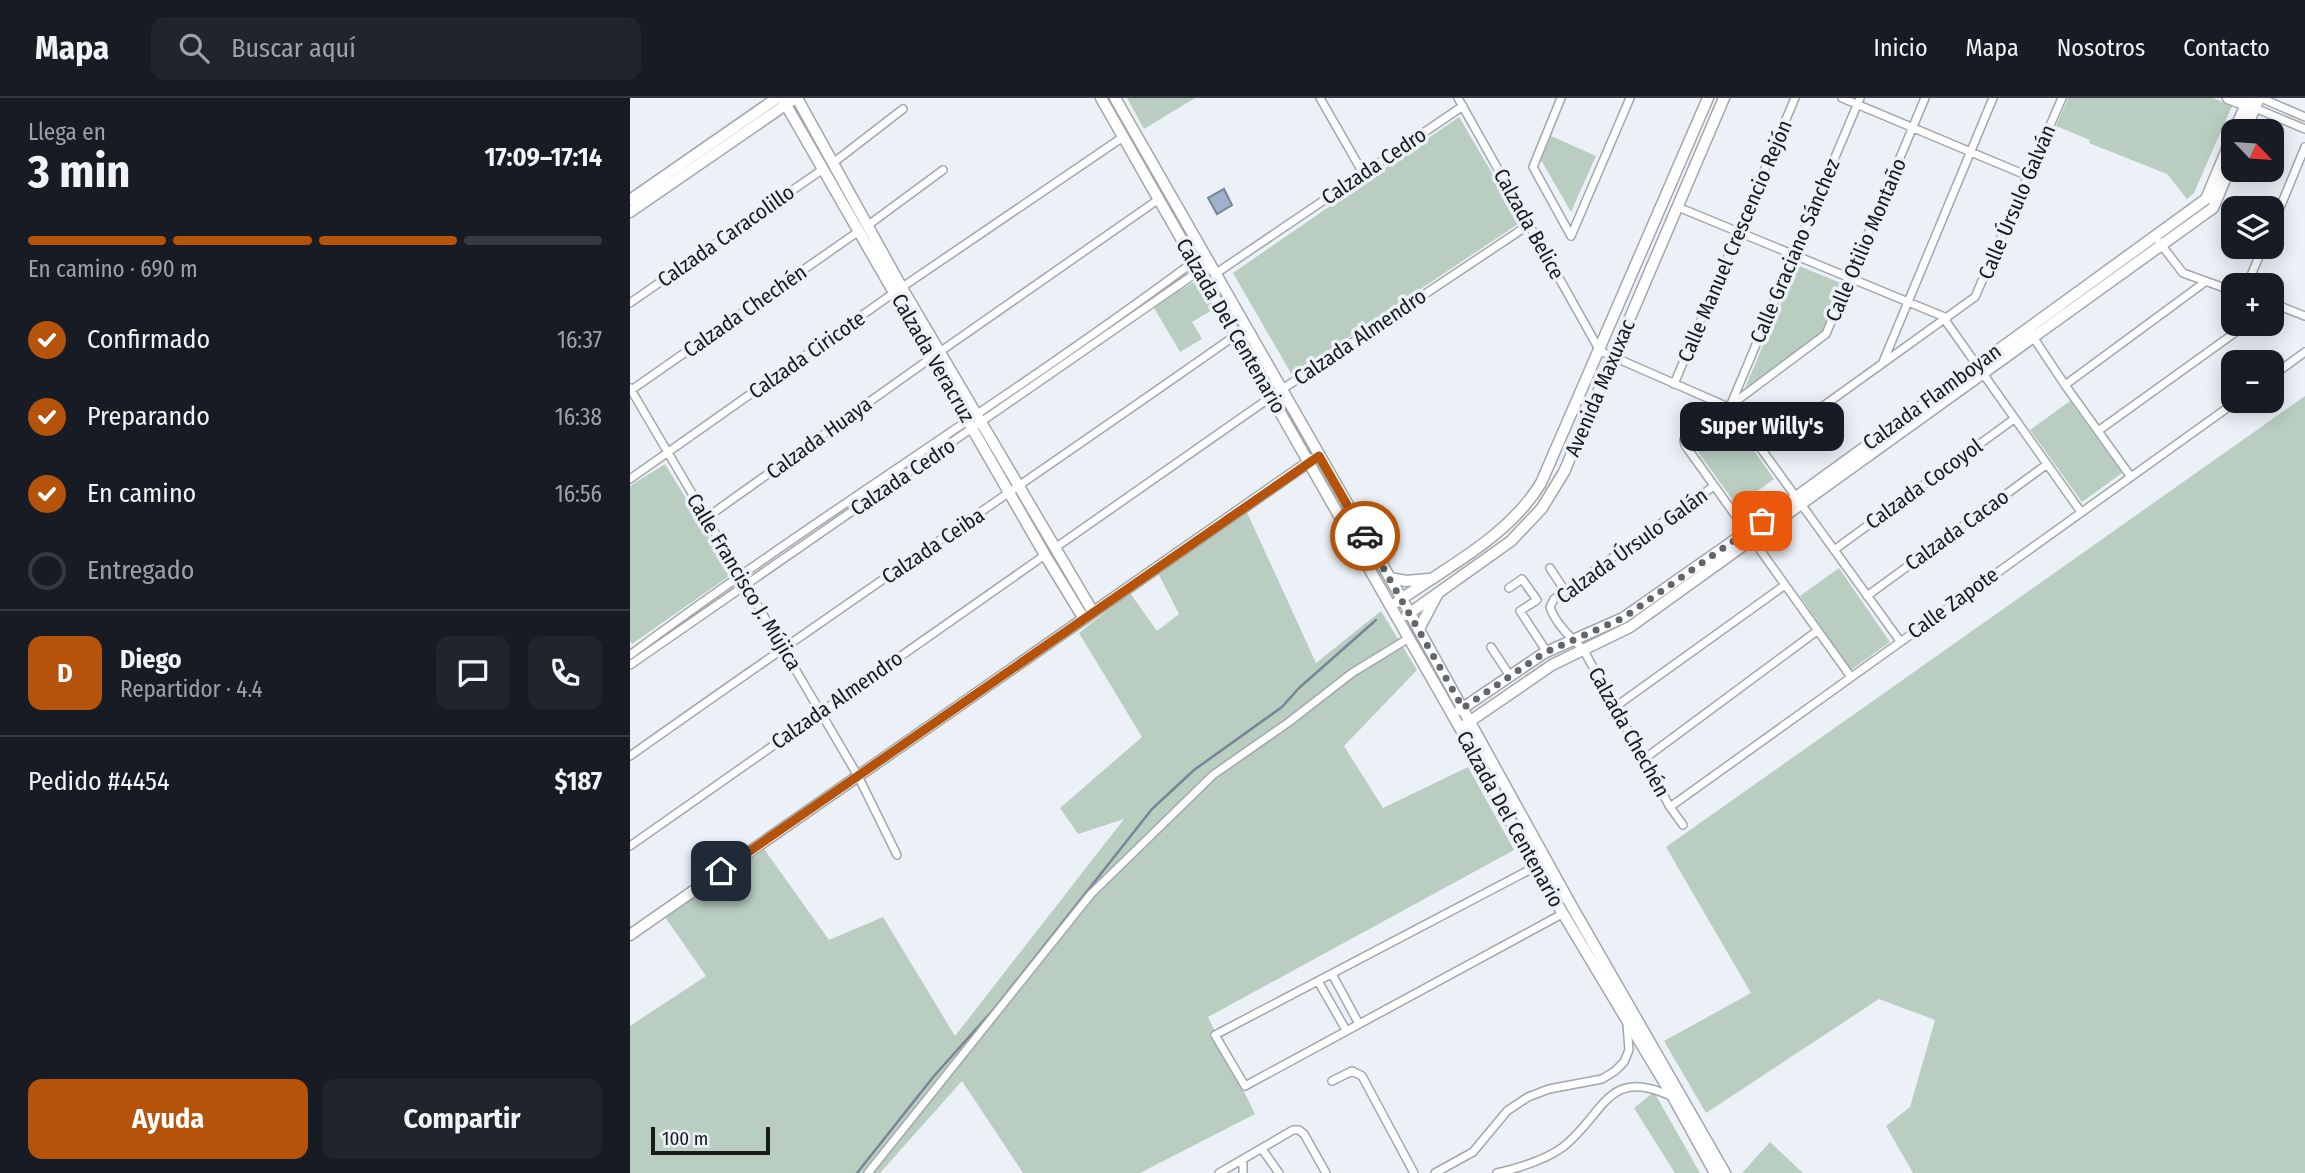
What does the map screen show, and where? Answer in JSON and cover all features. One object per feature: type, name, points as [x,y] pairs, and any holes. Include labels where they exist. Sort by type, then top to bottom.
[{"type":"main road","points":[[630,200],[782,100],[796,98]]},
{"type":"main road","name":"Calzada Veracruz","points":[[796,98],[832,163],[863,228],[1014,490],[1045,555],[1084,619]]},
{"type":"main road","name":"Calzada Del Centenario","points":[[1101,98],[1460,727],[1562,914],[1673,1097],[1725,1173]]},
{"type":"main road","name":"Calzada Del Centenario","points":[[1115,98],[1402,598],[1688,1117],[1714,1173]]},
{"type":"main road","name":"Avenida Maxuxac","points":[[1391,606],[1504,528],[1519,514],[1541,483],[1708,98]]},
{"type":"main road","name":"Avenida Maxuxac","points":[[1399,621],[1511,541],[1542,509],[1564,472],[1724,98]]},
{"type":"main road","points":[[2228,98],[2254,101],[2249,119]]},
{"type":"main road","points":[[630,212],[782,100]]},
{"type":"main road","name":"Calzada Veracruz","points":[[782,100],[822,169],[863,228]]},
{"type":"main road","name":"Calzada Flamboyan","points":[[2243,119],[2254,101]]},
{"type":"main road","name":"Calzada Flamboyan","points":[[1452,714],[1547,652],[1623,618],[1799,501],[2206,199],[2221,164]]},
{"type":"main road","name":"Calzada Flamboyan","points":[[2030,332],[2161,246],[2213,208],[2224,182]]},
{"type":"main road","points":[[630,935],[1319,456]]},
{"type":"main road","name":"Calzada Veracruz","points":[[1014,490],[1055,548],[1093,612]]},
{"type":"main road","name":"Calzada Flamboyan","points":[[1460,727],[1552,665],[1630,627],[1749,536]]},
{"type":"main road","points":[[1482,544],[1490,556]]},
{"type":"main road","points":[[1390,578],[1406,581],[1433,579]]},
{"type":"main road","points":[[1419,629],[1440,591]]},
{"type":"street","name":"Calzada Belice","points":[[1458,98],[1600,351]]},
{"type":"street","points":[[1562,98],[1533,167],[1571,236],[1630,98]]},
{"type":"street","name":"Calle Manuel Crescencio Rejón","points":[[1674,384],[1795,98]]},
{"type":"street","points":[[1842,98],[1858,101],[1912,128],[2028,176]]},
{"type":"street","name":"Calle Otilio Montaño","points":[[1714,486],[1684,440],[1826,334],[1925,98]]},
{"type":"street","points":[[1883,362],[1993,98]]},
{"type":"street","name":"Calle Úrsulo Galván","points":[[1762,450],[1975,297],[2062,98]]},
{"type":"street","points":[[1324,100],[1363,173]]},
{"type":"street","name":"Calle Graciano Sánchez","points":[[1729,406],[1858,101]]},
{"type":"street","points":[[2254,101],[2305,117]]},
{"type":"street","points":[[2254,101],[2305,129]]},
{"type":"street","name":"Calzada Cedro","points":[[1216,274],[1463,106]]},
{"type":"street","points":[[832,163],[903,109]]},
{"type":"street","name":"Calzada Ciricote","points":[[630,479],[1123,137]]},
{"type":"street","points":[[2284,198],[2305,147]]},
{"type":"street","name":"Calzada Caracolillo","points":[[630,303],[822,169]]},
{"type":"street","name":"Calzada Chechén","points":[[630,390],[943,170]]},
{"type":"street","name":"Calzada Huaya","points":[[706,518],[1159,200]]},
{"type":"street","points":[[1678,206],[1946,319],[2081,512]]},
{"type":"street","name":"Calzada Almendro","points":[[1055,548],[1281,390],[1530,224]]},
{"type":"street","points":[[2155,236],[2183,273],[2221,287]]},
{"type":"street","name":"Calzada Cedro","points":[[630,666],[1207,259]]},
{"type":"street","points":[[2064,385],[2205,282]]},
{"type":"street","points":[[2284,307],[2304,313]]},
{"type":"street","points":[[2030,332],[2064,385],[2131,477]]},
{"type":"street","name":"Calzada Ceiba","points":[[630,756],[1236,335]]},
{"type":"street","points":[[2098,430],[2229,336]]},
{"type":"street","points":[[1600,351],[1729,406],[1900,641]]},
{"type":"street","points":[[2284,367],[2305,352]]},
{"type":"street","name":"Calle Francisco J. Mújica","points":[[630,390],[858,776],[897,855]]},
{"type":"street","name":"Calle Zapote","points":[[1670,807],[2221,412]]},
{"type":"street","name":"Calzada Cocoyol","points":[[1835,550],[2014,419]]},
{"type":"street","name":"Calzada Cedro","points":[[630,655],[740,575],[975,422]]},
{"type":"street","name":"Calzada Cacao","points":[[1867,596],[2046,465]]},
{"type":"street","points":[[1714,486],[1851,677]]},
{"type":"street","name":"Calzada Úrsulo Galán","points":[[1550,607],[1554,599],[1714,486]]},
{"type":"street","name":"Calzada Almendro","points":[[630,846],[1045,555]]},
{"type":"street","points":[[1550,568],[1565,591]]},
{"type":"street","points":[[1509,588],[1522,579],[1536,600],[1520,611],[1547,652]]},
{"type":"street","points":[[1615,707],[1785,585]]},
{"type":"street","name":"Calzada Chechén","points":[[1550,607],[1572,639],[1583,649],[1670,807],[1684,825]]},
{"type":"street","points":[[1644,759],[1817,631]]},
{"type":"street","points":[[867,1173],[1091,894],[1213,775],[1289,722],[1352,673],[1409,638]]},
{"type":"street","points":[[1491,648],[1510,676]]},
{"type":"street","points":[[1535,867],[1216,1035],[1245,1086],[1562,914]]},
{"type":"street","points":[[1332,974],[1359,1024]]},
{"type":"street","points":[[1318,981],[1346,1030]]},
{"type":"street","points":[[1435,1173],[1473,1152],[1507,1111],[1528,1097],[1556,1087],[1602,1079],[1615,1071],[1624,1062],[1629,1050],[1627,1023]]},
{"type":"street","points":[[1332,1081],[1352,1071],[1362,1076],[1414,1173]]},
{"type":"street","points":[[1497,1173],[1518,1169],[1560,1149],[1577,1135],[1610,1096],[1629,1087],[1656,1089],[1673,1097]]},
{"type":"street","points":[[1219,1173],[1293,1130],[1299,1130],[1304,1134],[1326,1173]]},
{"type":"street","points":[[1262,1149],[1279,1173]]},
{"type":"street","points":[[1243,1160],[1243,1173]]},
{"type":"green space","points":[[1127,98],[1195,98],[1144,129]]},
{"type":"green space","points":[[2068,98],[2213,98],[2232,106],[2226,119],[2221,119],[2221,131],[2194,193],[2187,199],[2167,174],[2089,143],[2090,140],[2056,126]]},
{"type":"green space","points":[[1459,117],[1521,222],[1292,375],[1233,273]]},
{"type":"green space","points":[[1551,136],[1596,156],[1571,212],[1541,160]]},
{"type":"green space","points":[[1797,265],[1843,284],[1823,331],[1745,388]]},
{"type":"green space","points":[[1197,280],[1214,309],[1192,322],[1202,339],[1180,352],[1153,306]]},
{"type":"green space","points":[[2305,396],[2305,1173],[1913,1173],[1886,1126],[1910,1107],[1935,1020],[1879,999],[1706,1113],[1664,1041],[1751,993],[1666,847]]},
{"type":"green space","points":[[2070,401],[2122,473],[2082,502],[2030,430]]},
{"type":"green space","points":[[1728,414],[1774,479],[1737,506],[1691,442]]},
{"type":"green space","points":[[665,464],[732,574],[632,644],[630,486]]},
{"type":"green space","points":[[1245,508],[1316,663],[1381,611],[1417,670],[1344,746],[1383,808],[1468,767],[1514,850],[1208,1017],[1255,1114],[1140,1173],[1023,1173],[962,1081],[880,1173],[630,1173],[630,1026],[706,976],[665,917],[764,849],[829,940],[883,917],[955,1036],[1124,819],[1078,834],[1060,808],[1142,737],[1079,633],[1130,593],[1157,631],[1179,614],[1158,573]]},
{"type":"green space","points":[[1839,568],[1890,642],[1851,670],[1800,596]]},
{"type":"green space","points":[[1654,1092],[1700,1173],[1675,1173],[1634,1108]]},
{"type":"green space","points":[[1770,1142],[1803,1173],[1742,1173]]},
{"type":"water","points":[[1224,189],[1232,205],[1217,214],[1208,198]]},
{"type":"waterway","points":[[857,1173],[934,1076],[994,1009],[1152,809],[1194,770],[1282,707],[1299,688],[1376,620]]},
{"type":"way so far","points":[[1365,536],[1463,708],[1544,653],[1623,618],[1762,521]]},
{"type":"place","name":"Super Willy's","points":[[1762,521]]},
{"type":"route","points":[[721,871],[1319,456],[1365,536]]}]
